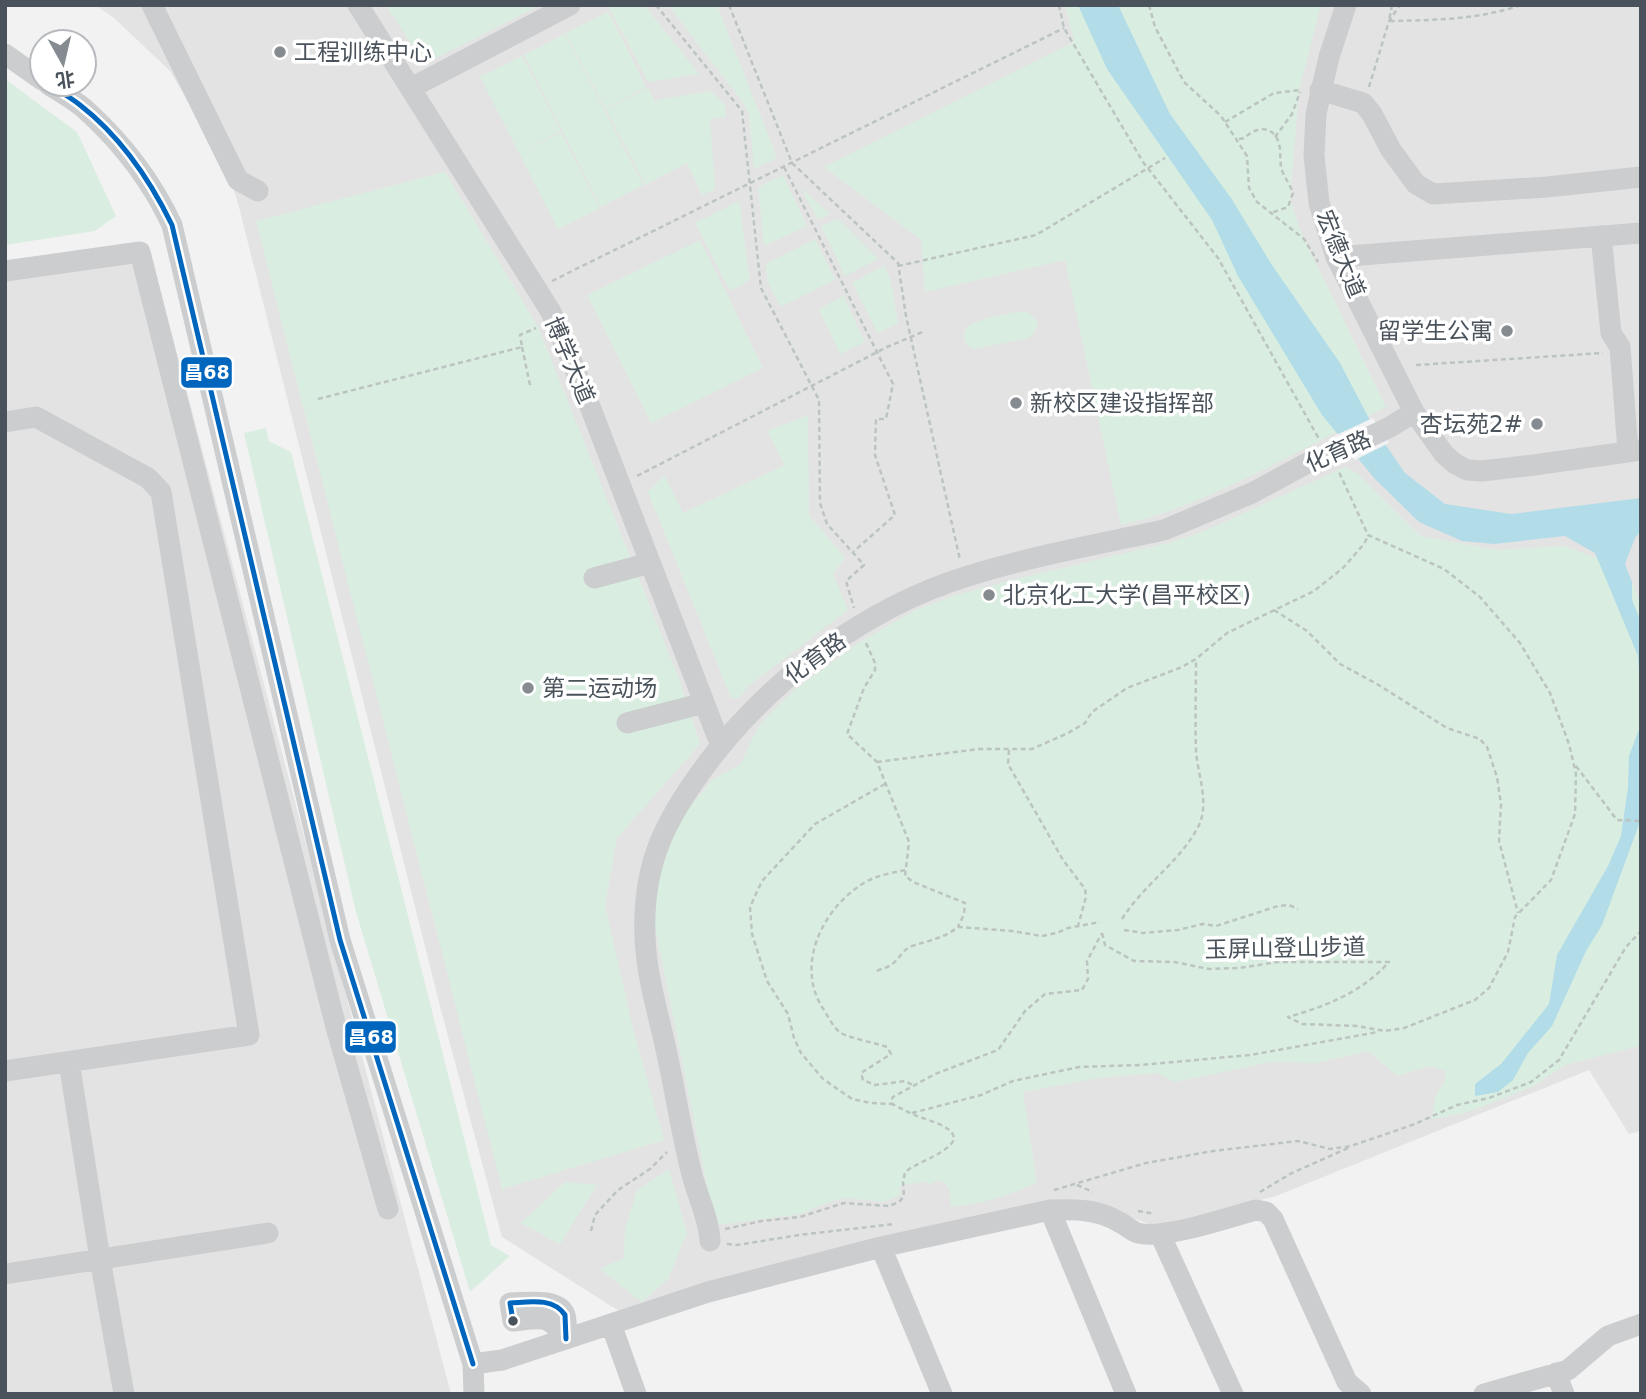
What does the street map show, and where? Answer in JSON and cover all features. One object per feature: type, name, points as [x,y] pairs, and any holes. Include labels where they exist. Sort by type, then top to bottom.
[{"type":"street","points":[[152,5],[238,180],[258,191]]},
{"type":"street","name":"博学大道","points":[[358,5],[551,312],[717,736],[723,743]]},
{"type":"street","points":[[411,88],[570,5]]},
{"type":"street","name":"宏德大道","points":[[1346,5],[1310,90],[1317,183],[1329,262],[1414,412],[1444,454],[1467,470],[1482,471],[1634,451]]},
{"type":"street","points":[[5,54],[28,70]]},
{"type":"street","points":[[1310,90],[1363,103],[1372,114],[1391,150],[1416,184],[1433,194],[1546,187],[1641,177]]},
{"type":"street","points":[[68,98],[87,111],[127,153],[156,192],[172,225],[340,940],[473,1364],[474,1394]]},
{"type":"street","points":[[1329,262],[1641,233]]},
{"type":"street","points":[[1601,236],[1611,334],[1617,341],[1620,352],[1634,451]]},
{"type":"street","points":[[5,271],[140,252],[336,1027],[388,1209]]},
{"type":"street","name":"化育路","points":[[710,1236],[692,1175],[647,960],[645,936],[648,884],[658,843],[685,793],[723,743],[774,688],[859,626],[894,607],[966,576],[1164,530],[1252,493],[1313,460],[1332,459],[1414,412]]},
{"type":"street","points":[[5,422],[36,417],[148,478],[161,492],[249,1035],[5,1071]]},
{"type":"street","points":[[594,578],[650,563]]},
{"type":"street","points":[[627,723],[704,703]]},
{"type":"street","points":[[69,1062],[124,1394]]},
{"type":"street","points":[[473,1364],[502,1360],[708,1292],[1050,1201],[1119,1222],[1138,1233],[1160,1225],[1256,1210],[1266,1212],[1273,1219],[1347,1382],[1362,1394]]},
{"type":"street","points":[[1050,1201],[1126,1394]]},
{"type":"street","points":[[1160,1225],[1233,1394]]},
{"type":"street","points":[[5,1274],[268,1233]]},
{"type":"street","points":[[881,1247],[942,1394]]},
{"type":"street","points":[[611,1324],[636,1394]]},
{"type":"street","points":[[1484,1394],[1568,1370],[1608,1336],[1641,1324]]},
{"type":"street","points":[[1556,1373],[1564,1394]]},
{"type":"path","points":[[656,5],[742,111],[761,288],[819,400],[820,503],[827,524],[864,565],[846,581],[855,611]]},
{"type":"path","points":[[729,5],[792,163],[898,263],[957,550],[966,576]]},
{"type":"path","points":[[1059,5],[1065,28],[1148,168],[1217,258],[1332,459],[1370,536],[1444,569],[1480,597],[1520,643],[1550,693],[1576,774],[1575,814],[1551,880],[1518,913]]},
{"type":"path","points":[[1149,5],[1155,27],[1184,82],[1225,122],[1238,139],[1247,156],[1249,188],[1256,202],[1329,262]]},
{"type":"path","points":[[1363,103],[1392,5]]},
{"type":"path","points":[[1389,21],[1400,5]]},
{"type":"path","points":[[1389,21],[1452,19],[1496,13],[1521,5]]},
{"type":"path","points":[[536,289],[1065,28]]},
{"type":"path","points":[[1225,122],[1274,93],[1310,90]]},
{"type":"path","points":[[1275,137],[1310,90]]},
{"type":"path","points":[[1238,139],[1245,138],[1259,128],[1269,130],[1279,142],[1282,170],[1293,193],[1288,207],[1271,214]]},
{"type":"path","points":[[898,266],[1036,235],[1165,158]]},
{"type":"path","points":[[784,167],[893,384],[886,419],[876,419],[874,455],[895,514],[853,552]]},
{"type":"path","points":[[530,385],[520,335],[544,325]]},
{"type":"path","points":[[620,484],[877,352],[925,331]]},
{"type":"path","points":[[318,398],[522,347]]},
{"type":"path","points":[[1416,365],[1620,352]]},
{"type":"path","points":[[877,762],[979,749],[1032,748],[1068,733],[1085,723],[1092,712],[1127,688],[1163,676],[1196,659],[1227,633],[1314,591],[1343,568],[1370,536]]},
{"type":"path","name":"玉屏山登山步道","points":[[892,1104],[893,1097],[912,1085],[998,1050],[1025,1011],[1045,994],[1082,990],[1088,979],[1087,961],[1102,933],[1105,946],[1135,961],[1174,962],[1209,969],[1278,962],[1389,961],[1373,979],[1323,1007],[1288,1017],[1302,1024],[1357,1026],[1385,1031],[1404,1028],[1475,1000],[1489,988],[1508,953],[1518,913],[1499,841],[1501,804],[1497,777],[1487,747],[1480,739],[1447,728],[1340,664],[1307,631],[1273,610]]},
{"type":"path","points":[[862,634],[875,663],[875,670],[864,688],[847,734],[877,762],[909,842],[905,876],[913,882],[965,902],[964,914],[958,927],[949,935],[912,946],[904,950],[886,968],[882,967],[877,971]]},
{"type":"path","points":[[1122,919],[1151,883],[1171,864],[1198,827],[1203,813],[1196,753],[1196,659]]},
{"type":"path","points":[[1009,750],[1007,764],[1063,859],[1085,889],[1086,897],[1077,926]]},
{"type":"path","points":[[1573,764],[1595,788],[1617,820],[1641,821]]},
{"type":"path","points":[[710,1236],[762,1221],[800,1217],[844,1203],[883,1207],[900,1202],[904,1196],[905,1172],[949,1146],[953,1138],[952,1132],[941,1124],[892,1104],[852,1099],[823,1079],[801,1053],[788,1014],[767,981],[752,934],[750,907],[762,881],[815,824],[885,784]]},
{"type":"path","points":[[905,870],[865,882],[843,899],[824,922],[813,952],[810,980],[816,997],[840,1033],[887,1047],[891,1054],[861,1073],[863,1080],[875,1085],[906,1081],[912,1085]]},
{"type":"path","name":"玉屏山登山步道","points":[[1124,930],[1143,933],[1178,930],[1203,924],[1216,926],[1278,906],[1289,905],[1298,909]]},
{"type":"path","points":[[958,927],[1042,936],[1100,922]]},
{"type":"path","points":[[1251,1197],[1290,1174],[1351,1146],[1402,1129],[1457,1105],[1489,1098],[1531,1082],[1559,1060],[1626,947],[1641,931]]},
{"type":"path","points":[[911,1113],[981,1095],[1013,1081],[1079,1067],[1141,1065],[1250,1055],[1331,1038],[1385,1031]]},
{"type":"path","points":[[591,1231],[595,1215],[618,1190],[650,1169],[684,1135]]},
{"type":"path","points":[[1050,1201],[1076,1184],[1146,1163],[1213,1151],[1298,1141],[1330,1149],[1351,1146]]},
{"type":"path","points":[[1076,1184],[1100,1196]]},
{"type":"path","points":[[1136,1211],[1160,1225]]},
{"type":"path","points":[[710,1236],[737,1245],[896,1224]]},
{"type":"shaded area","name":"北京化工大学(昌平校区)","points":[[95,5],[1641,5],[1641,1131],[1629,1134],[1589,1070],[1276,1196],[1168,1223],[1152,1225],[1100,1206],[619,1311],[502,1237],[442,1014],[238,203],[226,166],[170,71],[114,18]]},
{"type":"shaded area","points":[[148,244],[451,1394],[5,1394],[5,264]]},
{"type":"green space","points":[[386,5],[540,5],[424,64]]},
{"type":"green space","points":[[608,5],[644,5],[699,74],[648,82]]},
{"type":"green space","points":[[668,5],[717,5],[777,158],[754,169],[749,114],[742,101]]},
{"type":"green space","points":[[1065,5],[1321,5],[1299,90],[1290,198],[1301,233],[1386,407],[1222,489],[1188,504],[1121,525],[1065,260],[925,292],[921,240],[824,167],[1074,42]]},
{"type":"green space","points":[[608,12],[646,87],[605,109],[566,33]]},
{"type":"green space","points":[[565,34],[643,185],[601,207],[524,55]]},
{"type":"green space","points":[[522,56],[561,131],[520,153],[561,133],[600,208],[558,229],[480,77]]},
{"type":"green space","points":[[5,79],[77,132],[116,216],[95,231],[5,245]]},
{"type":"green space","points":[[648,88],[660,111],[656,100],[711,91],[725,105],[726,117],[710,119],[715,189],[702,195],[687,163],[645,185],[606,109]]},
{"type":"green space","name":"第二运动场","points":[[445,172],[538,327],[678,676],[700,744],[617,838],[605,905],[634,1033],[664,1140],[502,1189],[256,221]]},
{"type":"green space","points":[[783,175],[807,226],[764,246],[758,187]]},
{"type":"green space","points":[[801,188],[830,214],[818,220]]},
{"type":"green space","points":[[739,201],[750,280],[730,291],[695,223]]},
{"type":"green space","points":[[838,219],[878,259],[845,276],[821,226]]},
{"type":"green space","points":[[815,239],[835,280],[780,307],[767,280],[766,264]]},
{"type":"green space","points":[[700,240],[763,368],[651,423],[587,295]]},
{"type":"green space","points":[[884,266],[890,277],[898,323],[878,333],[852,283]]},
{"type":"green space","points":[[843,296],[865,342],[840,354],[819,309]]},
{"type":"green space","points":[[1025,311],[1034,317],[1038,325],[1028,338],[974,349],[966,342],[964,336],[971,325],[988,318]]},
{"type":"green space","points":[[808,415],[809,515],[845,558],[833,574],[848,610],[747,687],[740,698],[731,698],[648,492],[664,475],[683,513],[785,465],[768,431]]},
{"type":"green space","points":[[266,428],[269,441],[291,452],[491,1245],[510,1256],[470,1292],[356,912],[244,433]]},
{"type":"green space","points":[[1345,467],[1358,474],[1421,536],[1497,550],[1564,546],[1625,565],[1641,605],[1639,1046],[1565,1065],[1534,1086],[1465,1113],[1432,1119],[1435,1097],[1444,1083],[1446,1071],[1430,1066],[1397,1076],[1368,1051],[1316,1063],[1271,1062],[1175,1082],[1157,1073],[1098,1078],[1023,1092],[1037,1183],[983,1202],[950,1206],[950,1194],[946,1185],[939,1180],[928,1185],[926,1181],[900,1186],[900,1195],[884,1202],[845,1198],[801,1214],[715,1225],[654,921],[657,883],[670,843],[684,814],[713,779],[740,765],[757,729],[797,688],[860,642],[914,611],[953,596],[1172,542],[1205,531]]},
{"type":"green space","points":[[669,1169],[687,1233],[668,1279],[642,1302],[600,1269],[624,1258],[625,1229],[637,1190]]},
{"type":"green space","points":[[565,1182],[597,1185],[560,1244],[521,1223]]},
{"type":"water","points":[[1078,5],[1118,5],[1170,114],[1231,198],[1272,265],[1340,363],[1374,428],[1405,473],[1445,504],[1511,514],[1641,498],[1641,531],[1635,538],[1625,564],[1632,582],[1632,600],[1641,622],[1641,699],[1638,656],[1595,553],[1565,536],[1494,544],[1462,541],[1419,522],[1375,479],[1322,415],[1238,276],[1212,220],[1107,69]]},
{"type":"water","points":[[1641,724],[1641,819],[1602,925],[1586,951],[1552,1026],[1528,1053],[1513,1080],[1498,1092],[1475,1096],[1475,1084],[1501,1064],[1549,1004],[1557,955],[1608,866],[1621,836],[1629,756]]},
{"type":"pier","points":[[1373,418],[1389,443],[1355,460],[1334,436]]},
{"type":"transit line","name":"昌68","points":[[70,98],[95,117],[121,145],[144,175],[172,225],[340,940],[473,1364]]},
{"type":"transit line","name":"昌68","points":[[513,1321],[510,1303],[554,1305],[565,1315],[566,1339]]},
{"type":"place","name":"工程训练中心","points":[[280,52]]},
{"type":"place","name":"留学生公寓","points":[[1507,331]]},
{"type":"place","name":"新校区建设指挥部","points":[[1016,403]]},
{"type":"place","name":"杏坛苑2#","points":[[1537,424]]},
{"type":"place","name":"北京化工大学(昌平校区)","points":[[989,595]]},
{"type":"place","name":"第二运动场","points":[[528,688]]}]
